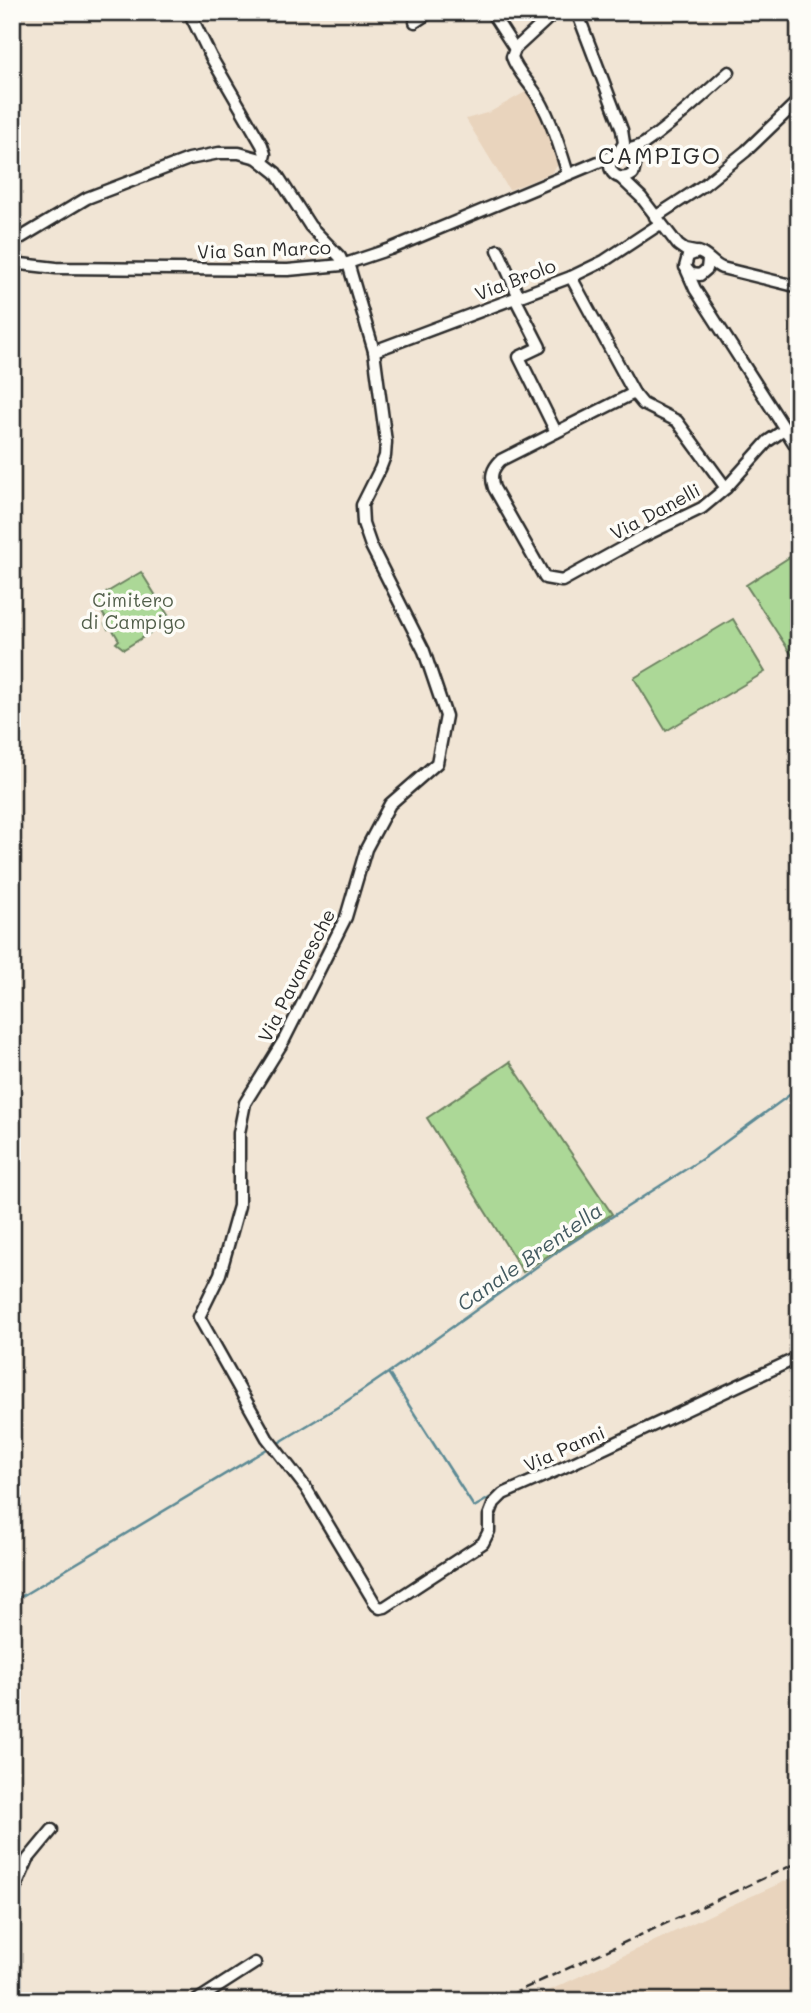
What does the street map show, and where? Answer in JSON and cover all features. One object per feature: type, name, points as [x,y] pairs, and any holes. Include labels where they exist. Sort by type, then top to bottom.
[{"type":"street","points":[[189,12],[211,57],[262,145],[265,154],[263,162]]},
{"type":"street","points":[[415,22],[430,12]]},
{"type":"street","points":[[491,12],[515,49]]},
{"type":"street","points":[[555,12],[515,49],[512,57],[514,64],[541,102],[568,174]]},
{"type":"street","points":[[577,12],[624,135],[630,177],[617,176]]},
{"type":"street","points":[[729,72],[647,142],[627,157],[611,162],[617,176],[643,200],[659,223],[695,289],[799,451]]},
{"type":"street","name":"Via Brolo","points":[[374,351],[517,298],[604,261],[659,223],[746,151],[799,100]]},
{"type":"street","points":[[12,243],[86,198],[189,159],[219,153],[239,153],[263,162],[276,173],[313,231],[346,264]]},
{"type":"street","points":[[627,157],[643,200]]},
{"type":"street","name":"Via San Marco","points":[[12,262],[56,268],[288,270],[346,264],[397,246],[568,174],[627,157]]},
{"type":"street","name":"Via San Marco","points":[[583,169],[617,176]]},
{"type":"street","points":[[659,223],[681,248],[703,254],[705,268],[698,284],[702,298]]},
{"type":"street","points":[[498,250],[540,346],[519,357],[556,432],[634,393]]},
{"type":"street","points":[[695,252],[686,258],[686,269],[693,275],[705,268],[727,269],[799,287]]},
{"type":"street","name":"Via Pavanesche","points":[[346,264],[374,351],[386,442],[385,456],[362,505],[363,523],[371,546],[424,651],[446,716],[437,763],[390,804],[366,849],[346,917],[284,1040],[246,1103],[239,1133],[239,1206],[220,1274],[199,1317],[267,1438],[306,1488],[380,1608]]},
{"type":"street","points":[[570,277],[634,393],[643,404],[677,421],[726,488]]},
{"type":"street","name":"Via Danelli","points":[[556,432],[501,460],[495,466],[491,479],[542,575],[549,580],[562,581],[638,539],[688,516],[717,498],[768,441],[784,430]]},
{"type":"street","name":"Via Panni","points":[[380,1608],[483,1543],[489,1531],[489,1516],[494,1503],[502,1494],[799,1357]]},
{"type":"street","points":[[12,1896],[28,1859],[52,1830]]},
{"type":"street","points":[[196,2001],[255,1963]]},
{"type":"shaded area","points":[[529,90],[541,111],[558,157],[558,165],[551,173],[509,190],[466,119],[490,112]]},
{"type":"shaded area","points":[[799,1875],[799,2001],[527,2001],[727,1907]]},
{"type":"green space","points":[[799,551],[799,666],[746,585]]},
{"type":"green space","name":"Cimitero di Campigo","points":[[141,572],[171,620],[124,649],[116,643],[119,640],[111,627],[108,629],[105,624],[108,622],[94,600]]},
{"type":"green space","points":[[733,619],[765,672],[666,731],[634,678]]},
{"type":"green space","points":[[510,1062],[612,1214],[523,1272],[427,1118]]},
{"type":"waterway","name":"Canale Brentella","points":[[275,1445],[388,1373],[560,1250],[705,1157],[799,1088]]},
{"type":"waterway","points":[[735,1392],[799,1364]]},
{"type":"waterway","points":[[389,1374],[474,1507],[498,1493]]},
{"type":"waterway","name":"Canale Brentella","points":[[12,1602],[267,1449]]},
{"type":"waterway","points":[[520,1480],[588,1451]]},
{"type":"railway","points":[[497,2001],[799,1862]]},
{"type":"district","name":"CAMPIGO","points":[[660,155]]}]
